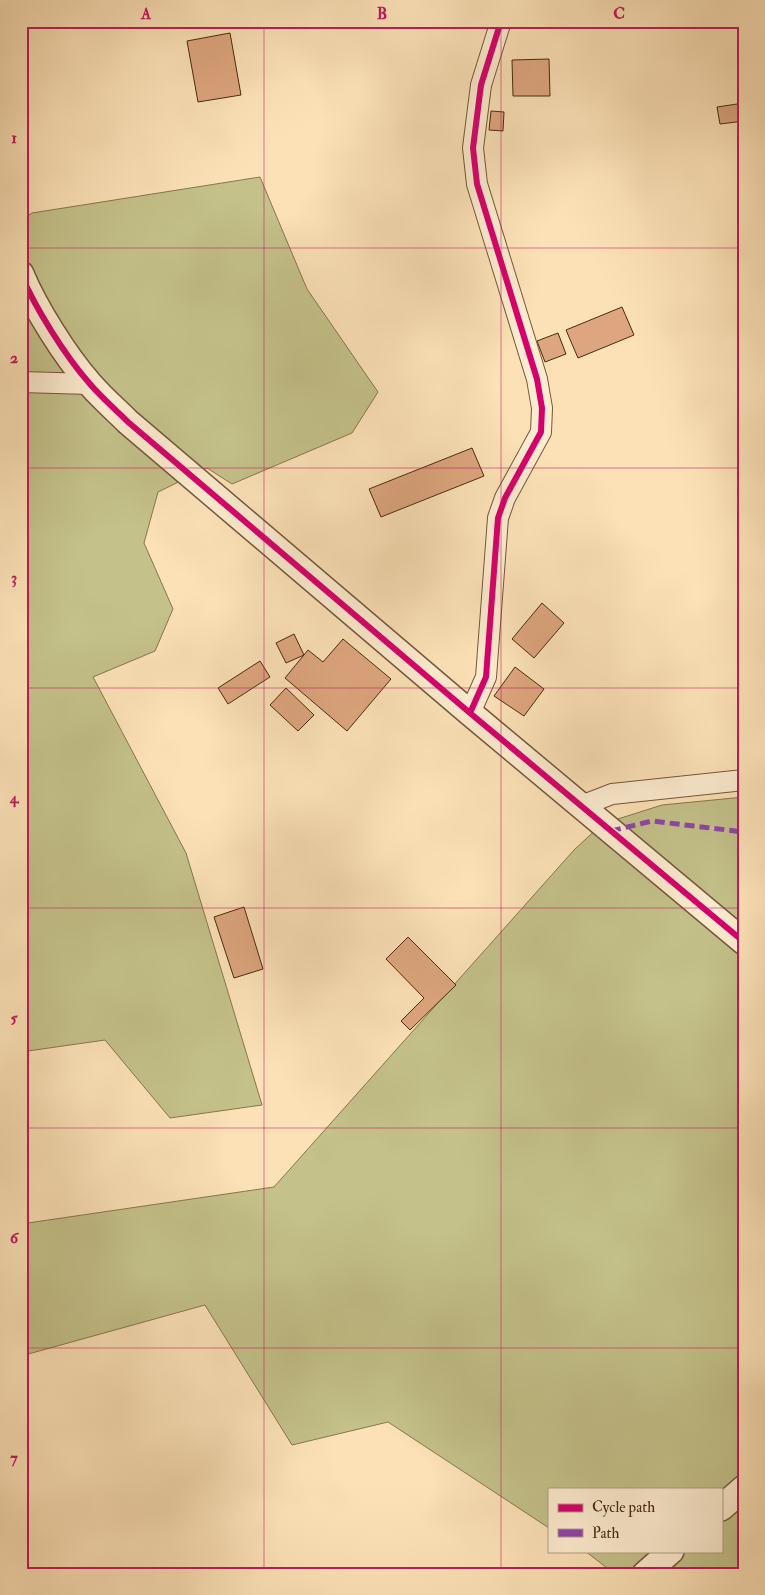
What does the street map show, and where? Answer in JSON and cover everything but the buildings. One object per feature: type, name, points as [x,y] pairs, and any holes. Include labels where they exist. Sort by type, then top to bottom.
[{"type":"street","points":[[470,713],[486,677],[498,518],[505,498],[541,432],[542,424],[542,408],[537,379],[478,184],[474,148],[481,85],[501,21]]},
{"type":"street","points":[[21,274],[42,315],[90,384],[128,422],[470,713],[744,942]]},
{"type":"street","points":[[21,382],[90,384]]},
{"type":"street","points":[[581,806],[612,794],[744,780]]},
{"type":"street","points":[[722,1507],[744,1488]]},
{"type":"street","points":[[645,1574],[670,1552]]},
{"type":"shaded area","points":[[260,177],[307,289],[378,392],[352,433],[232,484],[207,468],[158,492],[144,543],[173,609],[155,651],[93,677],[186,853],[262,1105],[170,1118],[105,1040],[21,1052],[21,220],[32,213]]},
{"type":"shaded area","points":[[744,797],[744,1574],[615,1574],[586,1552],[722,1552],[722,1488],[548,1488],[548,1527],[388,1422],[292,1445],[205,1305],[21,1356],[21,1224],[274,1187],[574,850],[602,824],[662,805]]},
{"type":"marked path","points":[[611,831],[652,821],[744,832]]},
{"type":"cycle path","points":[[470,713],[486,677],[498,518],[505,498],[541,432],[542,408],[537,379],[477,184],[473,148],[481,85],[501,21]]},
{"type":"cycle path","points":[[21,274],[43,317],[71,360],[95,389],[128,422],[470,713],[744,942]]}]
